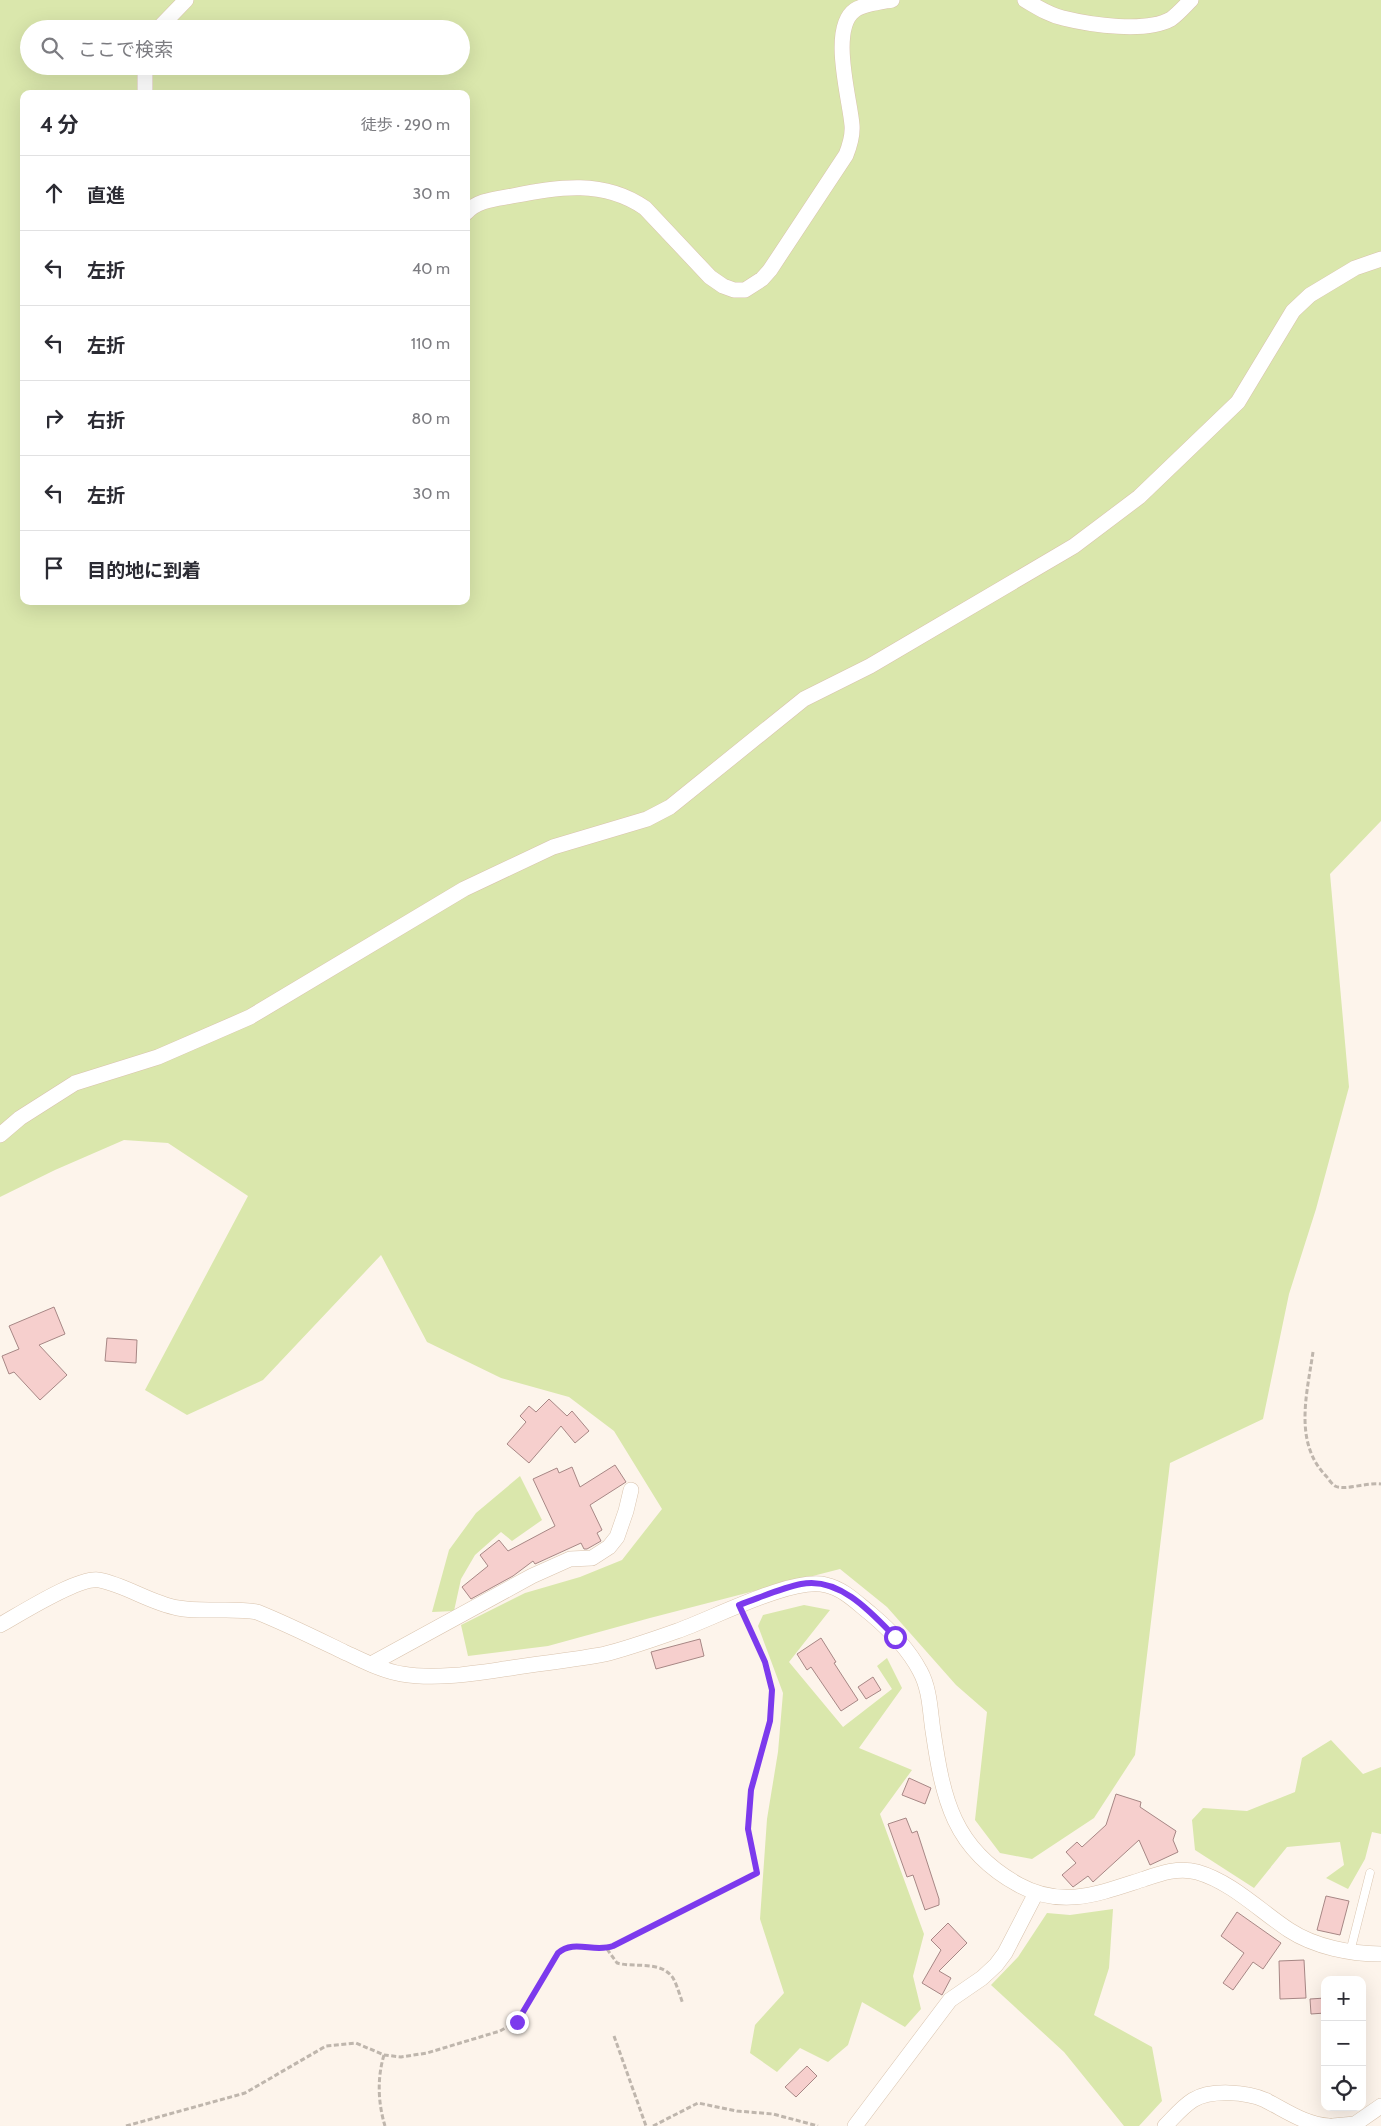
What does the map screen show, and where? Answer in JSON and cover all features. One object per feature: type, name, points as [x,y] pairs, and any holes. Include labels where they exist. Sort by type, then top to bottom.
[{"type":"street","points":[[167,20],[186,0]]},
{"type":"street","points":[[470,209],[484,202],[548,189],[585,186],[615,192],[632,199],[644,208],[710,277],[723,286],[734,290],[745,290],[753,286],[770,270],[846,155],[852,140],[852,126],[844,79],[843,36],[847,19],[857,8],[892,0]]},
{"type":"street","points":[[1025,0],[1042,10],[1063,18],[1109,25],[1147,26],[1172,18],[1191,0]]},
{"type":"street","points":[[145,75],[145,90]]},
{"type":"street","points":[[0,1135],[20,1118],[75,1084],[158,1057],[250,1017],[473,885],[553,846],[648,819],[670,807],[804,699],[870,666],[1074,546],[1139,497],[1238,402],[1293,311],[1310,295],[1347,272],[1381,259]]},
{"type":"street","points":[[371,1664],[532,1576],[570,1559],[592,1558],[609,1547],[617,1537],[631,1490]]},
{"type":"street","points":[[0,1625],[82,1581],[98,1579],[161,1604],[179,1608],[257,1612],[371,1664],[400,1674],[421,1676],[467,1674],[607,1653],[679,1631],[739,1605],[801,1584],[820,1584],[844,1592],[882,1623],[921,1672],[929,1699],[942,1789],[953,1820],[965,1839],[982,1859],[1020,1886],[1036,1893],[1070,1898],[1088,1897],[1165,1872],[1191,1870],[1202,1873],[1235,1891],[1292,1932],[1307,1940],[1350,1952],[1381,1954]]},
{"type":"street","points":[[855,2126],[950,2000],[982,1978],[996,1965],[1005,1953],[1036,1893]]},
{"type":"street","points":[[1165,2126],[1181,2109],[1200,2096],[1240,2093],[1264,2100],[1304,2121],[1329,2126]]},
{"type":"street","points":[[1333,2126],[1355,2124],[1381,2106]]},
{"type":"lane","points":[[1350,1952],[1370,1874]]},
{"type":"path","points":[[1313,1352],[1304,1411],[1305,1433],[1311,1454],[1321,1471],[1335,1486],[1341,1488],[1363,1484],[1381,1484]]},
{"type":"path","points":[[126,2126],[245,2093],[326,2046],[356,2043],[384,2055],[401,2056],[427,2053],[500,2031],[517,2022],[558,1953],[564,1948],[572,1946],[607,1949],[757,1873],[748,1829],[751,1790],[770,1721],[772,1690],[765,1662],[739,1605]]},
{"type":"path","points":[[607,1949],[617,1963],[654,1967],[665,1971],[673,1978],[683,2004]]},
{"type":"path","points":[[614,2036],[646,2126]]},
{"type":"path","points":[[384,2055],[379,2073],[381,2113],[386,2126]]},
{"type":"path","points":[[653,2126],[698,2103],[737,2111],[773,2114],[818,2126]]},
{"type":"green space","points":[[0,0],[1381,0],[1381,821],[1330,874],[1349,1087],[1316,1209],[1289,1294],[1263,1419],[1170,1463],[1135,1755],[1094,1818],[1032,1859],[1000,1853],[975,1820],[987,1712],[956,1685],[887,1607],[840,1569],[548,1646],[468,1656],[461,1625],[525,1593],[580,1577],[622,1560],[662,1509],[614,1431],[569,1397],[501,1378],[427,1342],[381,1255],[263,1380],[187,1415],[145,1390],[248,1196],[168,1143],[124,1140],[55,1170],[0,1197]]},
{"type":"green space","points":[[520,1476],[542,1520],[512,1541],[501,1532],[475,1555],[461,1579],[454,1611],[432,1612],[449,1550],[476,1513]]},
{"type":"green space","points":[[804,1605],[830,1610],[789,1662],[843,1727],[892,1689],[877,1666],[887,1658],[902,1688],[859,1748],[912,1770],[880,1814],[924,1934],[913,1976],[921,2009],[905,2027],[862,2002],[848,2045],[828,2062],[800,2048],[777,2072],[750,2053],[755,2025],[784,1993],[760,1919],[767,1819],[778,1752],[783,1693],[758,1626],[763,1615]]},
{"type":"green space","points":[[1331,1740],[1363,1774],[1381,1767],[1381,1834],[1372,1832],[1365,1859],[1348,1889],[1326,1878],[1344,1865],[1340,1842],[1287,1847],[1254,1888],[1195,1850],[1192,1820],[1203,1808],[1247,1811],[1295,1792],[1302,1758]]},
{"type":"green space","points":[[1113,1909],[1109,1968],[1094,2015],[1152,2047],[1162,2101],[1139,2126],[1124,2126],[1064,2052],[991,1985],[1018,1957],[1047,1913],[1070,1915]]},
{"type":"building","points":[[54,1307],[65,1334],[39,1345],[67,1375],[40,1400],[14,1372],[9,1374],[2,1356],[19,1349],[9,1326]]},
{"type":"building","points":[[107,1338],[137,1340],[136,1363],[105,1361]]},
{"type":"building","points":[[549,1399],[567,1416],[572,1411],[589,1431],[575,1443],[561,1426],[529,1463],[507,1444],[526,1422],[520,1416],[529,1406],[536,1412]]},
{"type":"building","points":[[615,1465],[626,1482],[590,1505],[602,1530],[597,1533],[601,1541],[587,1549],[584,1549],[581,1543],[535,1564],[533,1561],[513,1576],[471,1599],[462,1587],[488,1566],[480,1555],[499,1540],[508,1551],[555,1526],[533,1479],[557,1468],[559,1473],[572,1467],[580,1487]]},
{"type":"building","points":[[821,1638],[836,1662],[834,1663],[858,1700],[841,1711],[811,1667],[807,1670],[797,1654]]},
{"type":"building","points":[[700,1639],[704,1656],[656,1669],[651,1652]]},
{"type":"building","points":[[873,1677],[881,1690],[866,1699],[858,1687]]},
{"type":"building","points":[[909,1778],[931,1788],[925,1804],[902,1795]]},
{"type":"building","points":[[1116,1794],[1141,1802],[1140,1807],[1176,1831],[1173,1840],[1178,1852],[1150,1865],[1139,1840],[1093,1882],[1088,1876],[1073,1887],[1062,1875],[1076,1863],[1066,1852],[1077,1842],[1082,1847],[1106,1825]]},
{"type":"building","points":[[906,1818],[912,1833],[917,1831],[939,1899],[939,1905],[925,1910],[913,1875],[907,1877],[888,1824]]},
{"type":"building","points":[[1326,1896],[1349,1901],[1340,1935],[1317,1930]]},
{"type":"building","points":[[1237,1912],[1281,1943],[1263,1969],[1253,1962],[1233,1990],[1223,1983],[1244,1953],[1221,1936]]},
{"type":"building","points":[[948,1923],[967,1943],[939,1971],[951,1978],[942,1995],[922,1983],[941,1950],[931,1940]]},
{"type":"building","points":[[1304,1960],[1306,1998],[1280,1999],[1279,1961]]},
{"type":"building","points":[[1321,1998],[1321,2013],[1311,2014],[1310,1999]]},
{"type":"building","points":[[807,2066],[817,2076],[796,2097],[785,2087]]},
{"type":"route","points":[[517,2022],[558,1953],[564,1948],[572,1946],[604,1950],[757,1873],[748,1829],[751,1790],[770,1721],[772,1690],[765,1662],[739,1605],[801,1584],[826,1585],[844,1592],[882,1623],[895,1637]]}]
